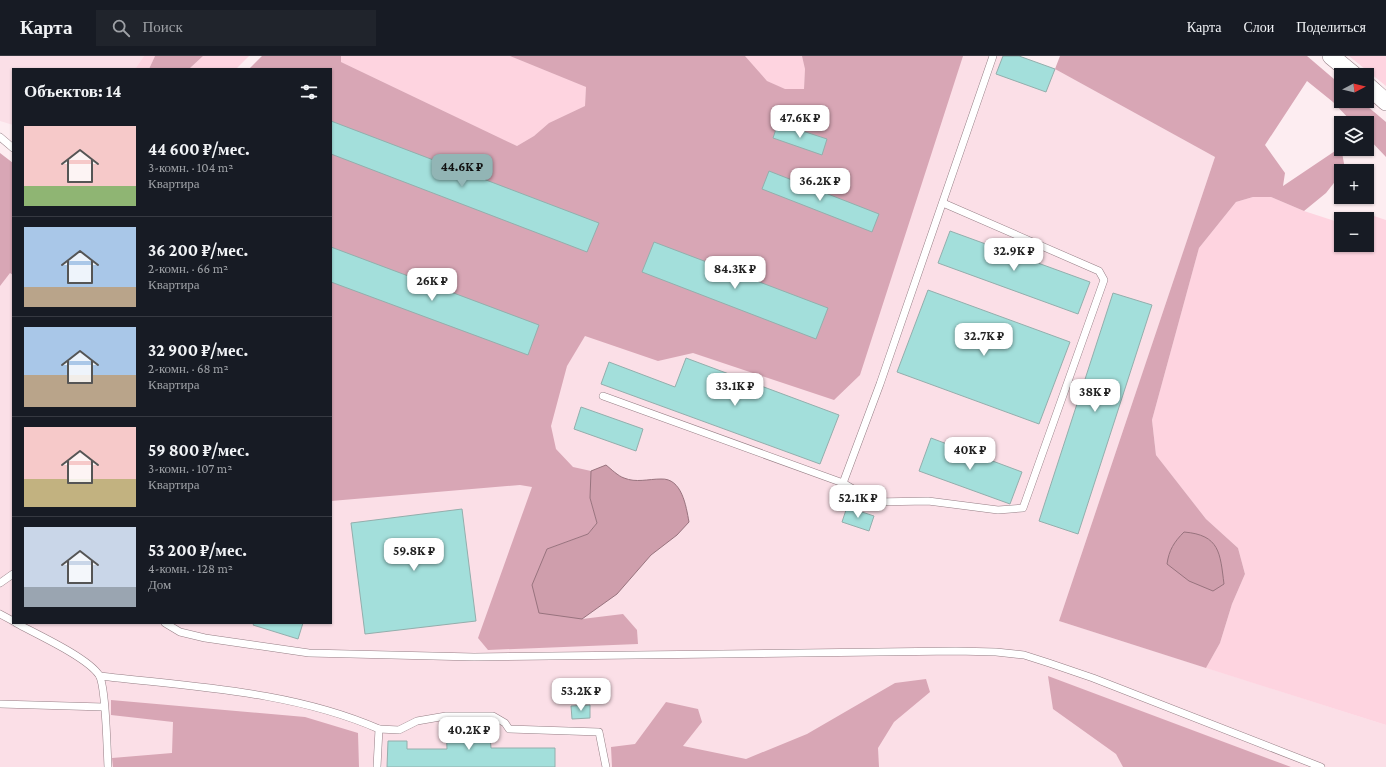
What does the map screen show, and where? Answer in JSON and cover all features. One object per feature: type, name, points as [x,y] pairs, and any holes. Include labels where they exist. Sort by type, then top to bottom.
[{"type":"street","points":[[1331,56],[1346,68]]},
{"type":"street","points":[[1374,91],[1386,102]]},
{"type":"lane","points":[[843,483],[880,384],[993,56]]},
{"type":"lane","points":[[0,137],[12,147]]},
{"type":"lane","points":[[603,396],[843,483],[875,502],[928,502],[998,510],[1023,508],[1104,280],[1099,270],[943,203]]},
{"type":"lane","points":[[0,583],[12,575]]},
{"type":"lane","points":[[0,614],[12,620]]},
{"type":"lane","points":[[18,624],[83,661],[100,676],[260,696],[313,706],[379,729],[399,730],[417,722],[446,716],[493,716],[505,723],[509,729],[599,732],[606,767]]},
{"type":"lane","points":[[167,624],[180,632],[205,638],[309,653],[474,657],[956,651],[996,652],[1024,655],[1093,678],[1321,767]]},
{"type":"lane","points":[[100,676],[104,707],[108,767]]},
{"type":"lane","points":[[0,704],[104,707]]},
{"type":"lane","points":[[377,767],[379,729]]},
{"type":"shaded area","points":[[0,56],[144,56],[136,68],[12,68],[12,125],[0,121]]},
{"type":"shaded area","points":[[144,56],[155,56],[149,68],[136,68]]},
{"type":"shaded area","points":[[155,56],[203,56],[190,68],[149,68]]},
{"type":"shaded area","points":[[203,56],[249,56],[237,68],[190,68]]},
{"type":"shaded area","points":[[262,56],[1019,56],[1055,69],[1215,157],[1059,621],[1386,725],[1386,767],[0,767],[0,243],[12,248],[12,624],[332,624],[332,68],[250,68]]},
{"type":"shaded area","points":[[262,56],[341,56],[341,62],[517,146],[534,136],[549,123],[585,106],[586,87],[510,56],[745,56],[767,81],[785,89],[804,89],[805,69],[802,56],[963,56],[860,375],[834,400],[693,353],[658,361],[585,336],[567,366],[551,426],[556,449],[573,467],[591,471],[590,498],[597,523],[588,534],[547,549],[582,619],[623,614],[637,630],[638,644],[488,650],[478,638],[532,487],[520,485],[332,501],[332,68],[250,68]]},
{"type":"shaded area","points":[[341,56],[510,56],[586,87],[585,106],[549,123],[534,136],[517,146],[341,62]]},
{"type":"shaded area","points":[[745,56],[802,56],[805,69],[804,89],[784,89],[767,81]]},
{"type":"shaded area","points":[[1060,56],[1307,56],[1334,79],[1334,103],[1307,81],[1265,145],[1285,173],[1283,186],[1334,152],[1334,156],[1343,156],[1344,164],[1334,164],[1334,183],[1326,193],[1304,211],[1271,197],[1253,197],[1236,202],[1199,248],[1152,420],[1156,455],[1206,519],[1238,548],[1245,574],[1232,604],[1220,643],[1206,668],[1059,621],[1215,157],[1055,69]]},
{"type":"shaded area","points":[[1349,56],[1386,56],[1386,86],[1374,76],[1374,68],[1364,68]]},
{"type":"shaded area","points":[[1339,108],[1369,108],[1386,122],[1386,157],[1374,144],[1374,116],[1346,116]]},
{"type":"shaded area","points":[[0,153],[12,162],[12,274],[10,273],[0,286]]},
{"type":"shaded area","points":[[1253,197],[1271,197],[1304,211],[1334,221],[1334,252],[1374,252],[1374,216],[1386,220],[1386,725],[1206,668],[1220,643],[1232,604],[1245,574],[1238,548],[1206,519],[1156,455],[1152,420],[1199,248],[1236,202]]},
{"type":"shaded area","points":[[606,465],[619,476],[624,478],[638,481],[661,479],[674,483],[682,494],[689,522],[677,535],[651,555],[617,594],[582,619],[539,613],[532,585],[547,549],[588,534],[597,523],[590,498],[591,471]]},
{"type":"shaded area","points":[[1184,532],[1205,537],[1216,548],[1221,563],[1224,584],[1213,591],[1189,581],[1167,564],[1172,546]]},
{"type":"shaded area","points":[[1048,676],[1291,767],[1123,767],[1116,754],[1053,709]]},
{"type":"shaded area","points":[[926,679],[930,692],[894,722],[878,748],[879,767],[612,767],[611,747],[635,744],[666,702],[698,709],[702,722],[683,746],[746,759],[807,734],[895,683]]},
{"type":"shaded area","points":[[111,700],[305,717],[358,733],[359,767],[113,767],[112,758],[172,753],[173,722],[111,715]]},
{"type":"building","points":[[1003,56],[1019,56],[1055,69],[1046,92],[996,74]]},
{"type":"building","points":[[332,121],[599,223],[587,252],[332,154]]},
{"type":"building","points":[[778,123],[827,139],[822,155],[773,138]]},
{"type":"building","points":[[769,171],[879,214],[872,232],[762,189]]},
{"type":"building","points":[[950,231],[1090,282],[1078,314],[938,263]]},
{"type":"building","points":[[654,242],[828,308],[816,339],[642,272]]},
{"type":"building","points":[[332,247],[539,325],[528,355],[332,282]]},
{"type":"building","points":[[928,290],[1070,342],[1039,424],[897,372]]},
{"type":"building","points":[[1113,293],[1152,305],[1078,534],[1039,521]]},
{"type":"building","points":[[686,358],[839,415],[820,464],[601,384],[609,362],[675,387]]},
{"type":"building","points":[[581,407],[643,429],[636,451],[574,429]]},
{"type":"building","points":[[931,438],[1022,472],[1010,504],[919,471]]},
{"type":"building","points":[[847,507],[874,516],[869,531],[842,522]]},
{"type":"building","points":[[462,509],[476,621],[365,634],[351,523]]},
{"type":"building","points":[[254,624],[303,624],[298,639]]},
{"type":"building","points":[[590,705],[590,718],[572,719],[571,706]]},
{"type":"building","points":[[489,721],[491,748],[555,748],[555,767],[387,767],[388,741],[407,741],[407,749],[447,749],[446,722]]}]
